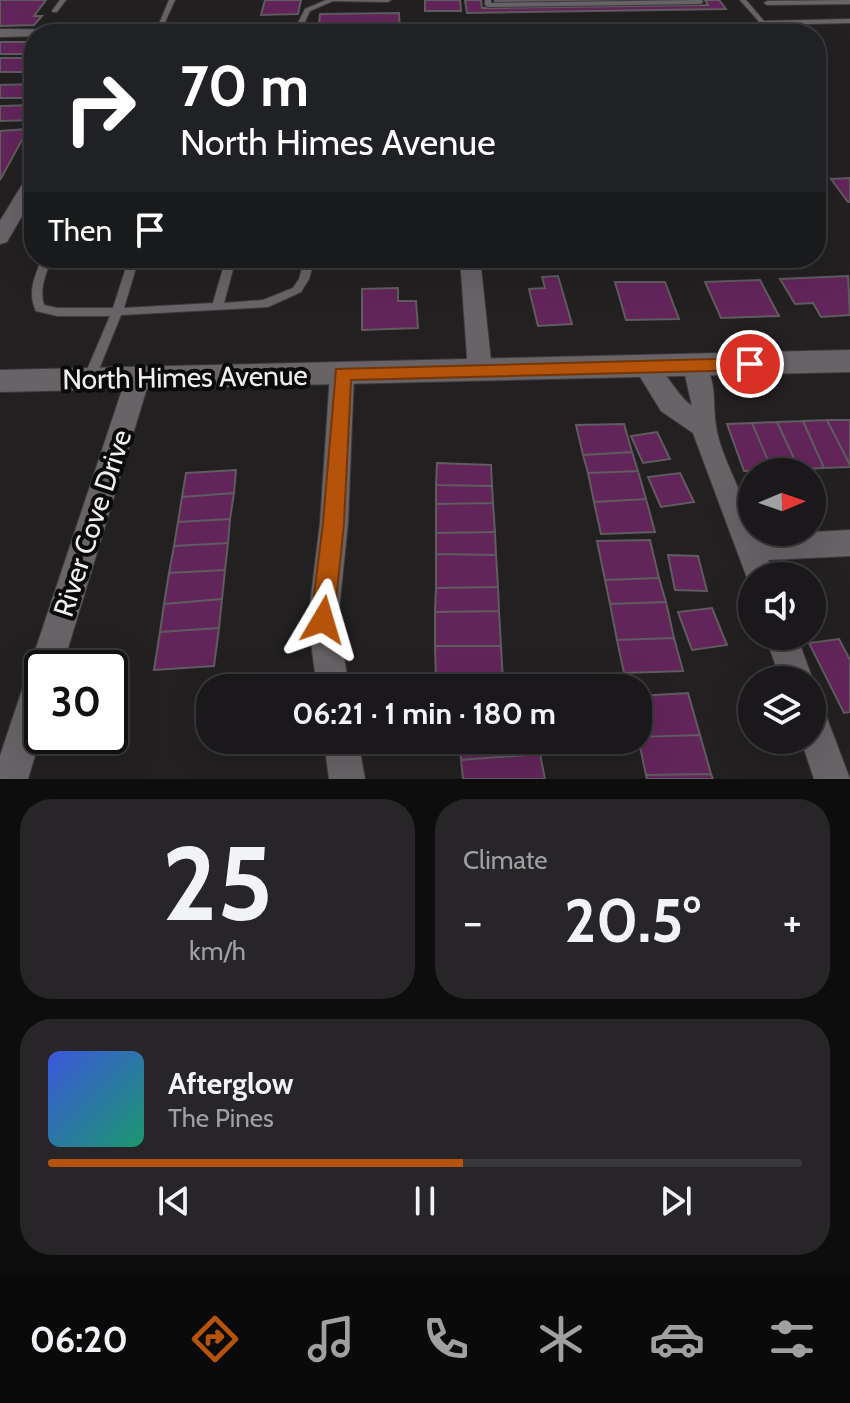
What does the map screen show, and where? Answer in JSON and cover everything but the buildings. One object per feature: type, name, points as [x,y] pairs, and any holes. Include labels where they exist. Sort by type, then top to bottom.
[{"type":"street","points":[[0,33],[24,33]]},
{"type":"street","points":[[0,238],[24,196]]},
{"type":"street","points":[[471,268],[480,371]]},
{"type":"street","name":"North Himes Avenue","points":[[0,381],[850,361]]},
{"type":"street","points":[[695,366],[704,399],[703,427],[755,562]]},
{"type":"street","points":[[646,367],[670,404],[703,427]]},
{"type":"street","points":[[331,674],[323,620],[334,523],[342,374]]},
{"type":"street","name":"River Cove Drive","points":[[52,650],[138,378]]},
{"type":"street","points":[[750,548],[850,543]]},
{"type":"street","points":[[10,779],[24,735]]},
{"type":"street","points":[[343,754],[347,779]]},
{"type":"street","points":[[823,754],[832,779]]},
{"type":"lane","points":[[55,11],[63,0]]},
{"type":"lane","points":[[163,24],[172,0]]},
{"type":"lane","points":[[301,24],[307,10],[333,0],[388,0]]},
{"type":"lane","points":[[488,0],[488,5],[700,2],[698,0]]},
{"type":"lane","points":[[743,0],[762,23],[850,21]]},
{"type":"lane","points":[[766,2],[783,22]]},
{"type":"lane","points":[[766,2],[850,2]]},
{"type":"lane","points":[[43,268],[35,299],[40,308],[57,312],[264,304],[297,290],[307,268]]},
{"type":"lane","points":[[89,379],[117,312],[131,268]]},
{"type":"lane","points":[[217,307],[228,268]]},
{"type":"route","points":[[323,620],[334,523],[342,374],[750,364]]}]
